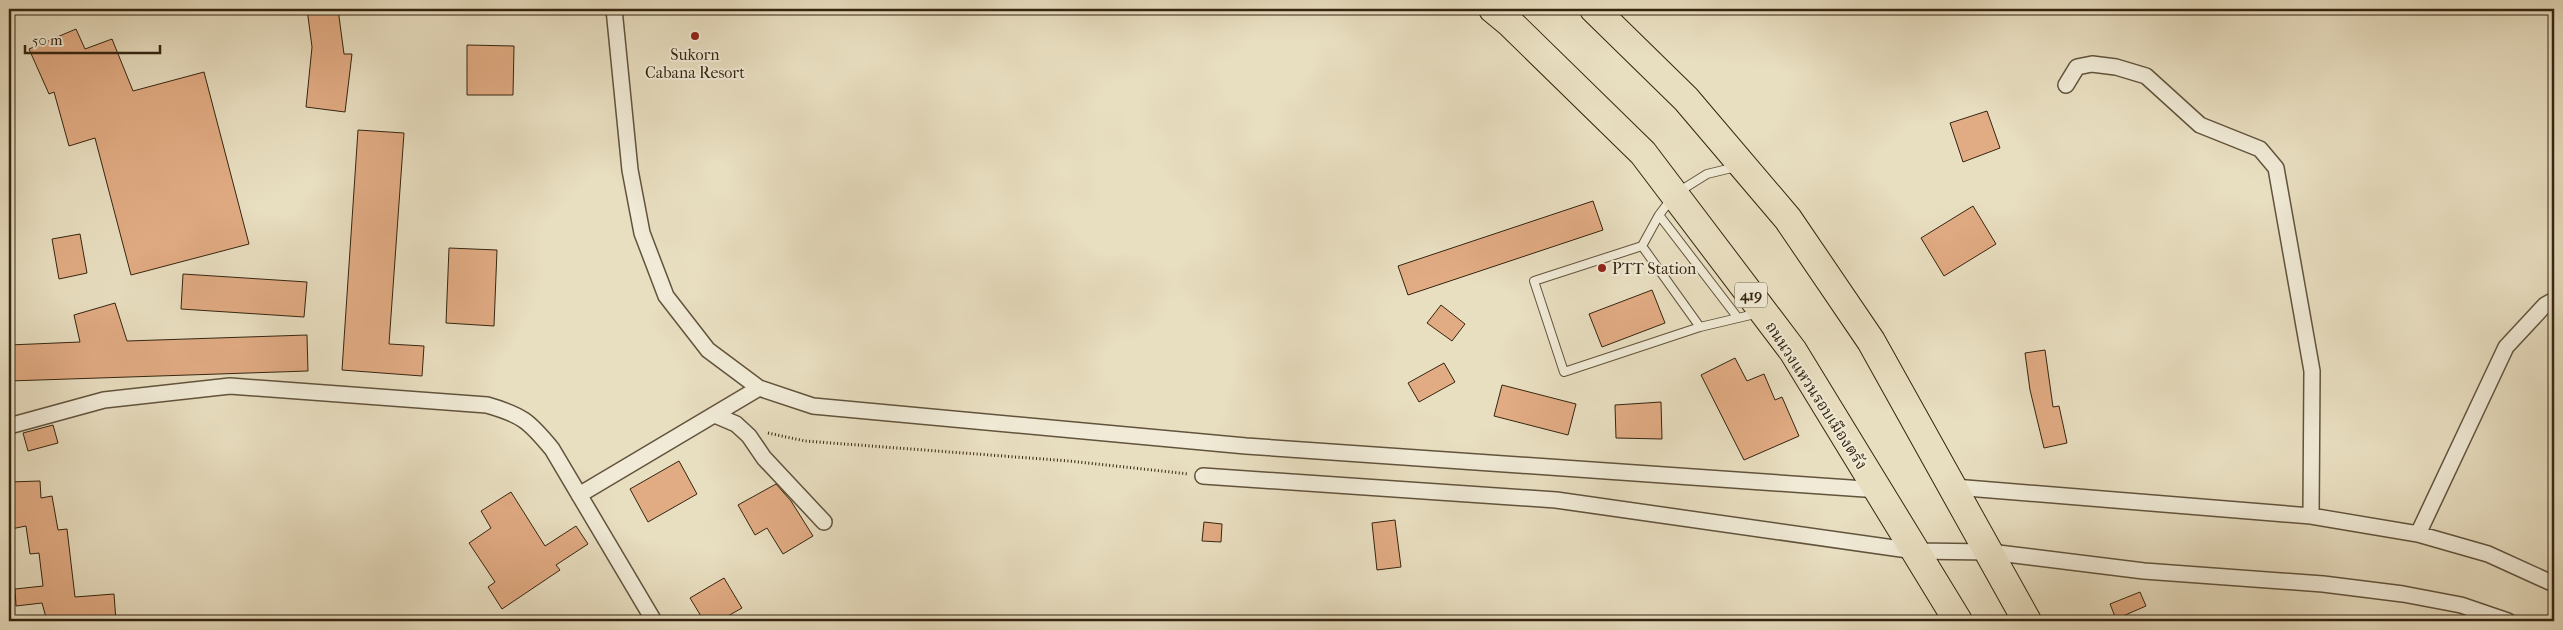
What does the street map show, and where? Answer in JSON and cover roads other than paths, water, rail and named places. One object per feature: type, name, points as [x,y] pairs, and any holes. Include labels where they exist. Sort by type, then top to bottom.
[{"type":"highway","name":"ถนนวงแหวนรอบเมืองตรัง","points":[[1492,9],[1510,23],[1644,153],[1674,194],[1751,315],[1793,351],[1958,621]]},
{"type":"highway","points":[[1594,9],[1686,99],[1788,219],[1871,341],[2027,621]]},
{"type":"street","points":[[614,9],[630,170],[642,233],[666,296],[708,350],[759,388],[813,406],[1226,444],[1879,490]]},
{"type":"street","points":[[2066,85],[2077,67],[2092,64],[2116,67],[2146,76],[2200,126],[2260,149],[2276,168],[2312,371],[2311,516]]},
{"type":"street","points":[[2418,534],[2506,347],[2545,305],[2554,300]]},
{"type":"street","points":[[9,426],[104,400],[230,386],[487,405],[514,413],[533,426],[552,449],[654,621]]},
{"type":"street","points":[[579,495],[759,388]]},
{"type":"street","points":[[714,415],[736,424],[748,436],[764,458],[824,522]]},
{"type":"street","points":[[1203,476],[1556,500],[1915,551],[1990,552],[2144,571],[2323,584],[2404,594],[2461,605],[2508,621]]},
{"type":"street","points":[[1954,487],[2311,516],[2418,534],[2488,554],[2554,584]]},
{"type":"lane","points":[[1659,215],[1751,315],[1700,328],[1564,372],[1534,281],[1642,246],[1659,215],[1674,194],[1707,174],[1743,166]]},
{"type":"lane","points":[[1642,246],[1700,328]]},
{"type":"place","name":"Sukorn Cabana Resort","points":[[695,36]]},
{"type":"place","name":"PTT Station","points":[[1602,268]]}]
